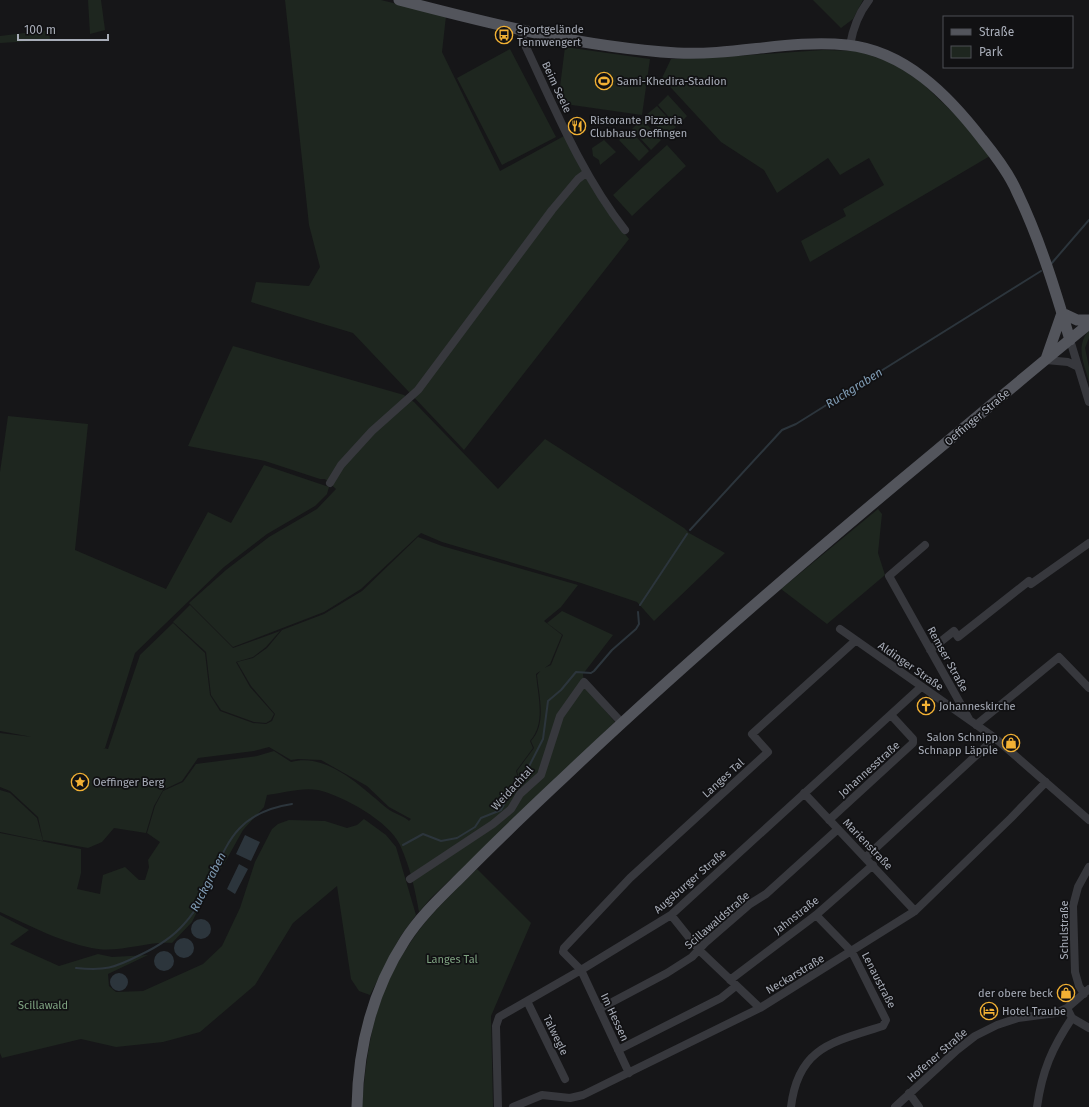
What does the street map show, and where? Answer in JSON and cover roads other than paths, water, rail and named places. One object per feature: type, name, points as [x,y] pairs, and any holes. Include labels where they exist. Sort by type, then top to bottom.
[{"type":"main road","points":[[399,0],[520,31],[635,49],[680,53],[824,44],[850,45],[884,55],[909,68],[935,86],[968,121],[992,153],[1016,190],[1044,255],[1070,340]]},
{"type":"main road","points":[[1062,313],[1077,320],[1089,320]]},
{"type":"main road","points":[[1046,360],[1062,313]]},
{"type":"main road","name":"Oeffinger Straße","points":[[357,1107],[359,1067],[368,1020],[378,991],[404,942],[435,904],[520,818],[622,723],[731,625],[865,510],[1089,324]]},
{"type":"street","points":[[850,45],[852,30],[855,22],[869,0]]},
{"type":"street","name":"Beim Seele","points":[[520,31],[525,45],[586,173]]},
{"type":"street","points":[[330,483],[341,465],[372,431],[418,390],[552,210],[578,179],[586,173],[612,214],[625,230]]},
{"type":"street","points":[[1070,340],[1089,402]]},
{"type":"street","points":[[1046,360],[1068,362],[1078,367]]},
{"type":"street","points":[[930,650],[954,632],[958,637],[1030,582],[1089,543]]},
{"type":"street","name":"Remser Straße","points":[[925,545],[889,576],[973,723],[995,738],[1089,820]]},
{"type":"street","name":"Aldinger Straße","points":[[840,630],[973,723]]},
{"type":"street","name":"Langes Tal","points":[[581,970],[565,956],[563,952],[564,948],[630,878],[768,752],[752,734],[855,641]]},
{"type":"street","points":[[973,723],[1059,657],[1089,688]]},
{"type":"street","name":"Weidachtal","points":[[410,879],[493,824],[511,809],[520,794],[541,775],[560,716],[584,682],[622,723]]},
{"type":"street","name":"Augsburger Straße","points":[[498,1107],[496,1022],[504,1014],[581,970],[671,915],[921,687]]},
{"type":"street","name":"Johannesstraße","points":[[829,820],[914,743],[913,739],[891,714]]},
{"type":"street","points":[[866,857],[995,738]]},
{"type":"street","name":"Neckarstraße","points":[[513,1107],[542,1094],[570,1098],[583,1095],[760,1008],[852,952],[915,911],[990,839],[1046,782]]},
{"type":"street","name":"Marienstraße","points":[[804,793],[866,857],[915,911]]},
{"type":"street","name":"Scillawaldstraße","points":[[599,1009],[668,973],[692,957],[838,829]]},
{"type":"street","name":"Jahnstraße","points":[[618,1050],[721,998],[733,983],[816,915],[873,865]]},
{"type":"street","name":"Schulstraße","points":[[1086,991],[1079,986],[1075,972],[1073,906],[1078,887],[1089,867]]},
{"type":"street","points":[[671,915],[699,950],[760,1008]]},
{"type":"street","name":"Lenaustraße","points":[[791,1107],[800,1072],[813,1055],[828,1044],[883,1026],[886,1022],[885,1017],[852,952],[816,915]]},
{"type":"street","name":"Im Hessen","points":[[581,970],[629,1073]]},
{"type":"street","points":[[1086,991],[1067,1008],[1072,1018],[1089,1028]]},
{"type":"street","name":"Talwegle","points":[[527,1001],[565,1079]]},
{"type":"street","name":"Hofener Straße","points":[[895,1107],[957,1050],[984,1031],[1018,1018],[1056,1013],[1067,1008]]},
{"type":"street","points":[[1037,1107],[1042,1077],[1050,1056],[1059,1037],[1072,1018]]},
{"type":"street","points":[[909,1093],[919,1107]]},
{"type":"waterway","name":"Ruckgraben","points":[[1051,264],[1089,220]]},
{"type":"waterway","name":"Ruckgraben","points":[[690,530],[782,430],[796,424],[1041,271]]},
{"type":"waterway","name":"Ruckgraben","points":[[640,605],[687,534]]},
{"type":"waterway","name":"Ruckgraben","points":[[403,845],[423,834],[441,841],[457,838],[475,827],[481,818],[501,810],[513,788],[521,782],[543,739],[548,701],[561,690],[576,672],[591,673],[594,671],[612,650],[636,629],[639,624],[638,612]]},
{"type":"waterway","name":"Ruckgraben","points":[[76,968],[102,969],[116,966],[146,952],[169,938],[184,924],[198,906],[224,851],[234,835],[247,821],[266,811],[292,804]]},
{"type":"place","name":"Sportgelände Tennwengert","points":[[504,35]]},
{"type":"place","name":"Sami-Khedira-Stadion","points":[[604,81]]},
{"type":"place","name":"Ristorante Pizzeria Clubhaus Oeffingen","points":[[577,126]]},
{"type":"place","name":"Johanneskirche","points":[[926,706]]},
{"type":"place","name":"Salon Schnipp Schnapp Läpple","points":[[1011,743]]},
{"type":"place","name":"Oeffinger Berg","points":[[80,782]]},
{"type":"place","name":"der obere beck","points":[[1066,993]]},
{"type":"place","name":"Hotel Traube","points":[[989,1011]]},
{"type":"park label","name":"Scillawald","points":[[43,1005]]}]
